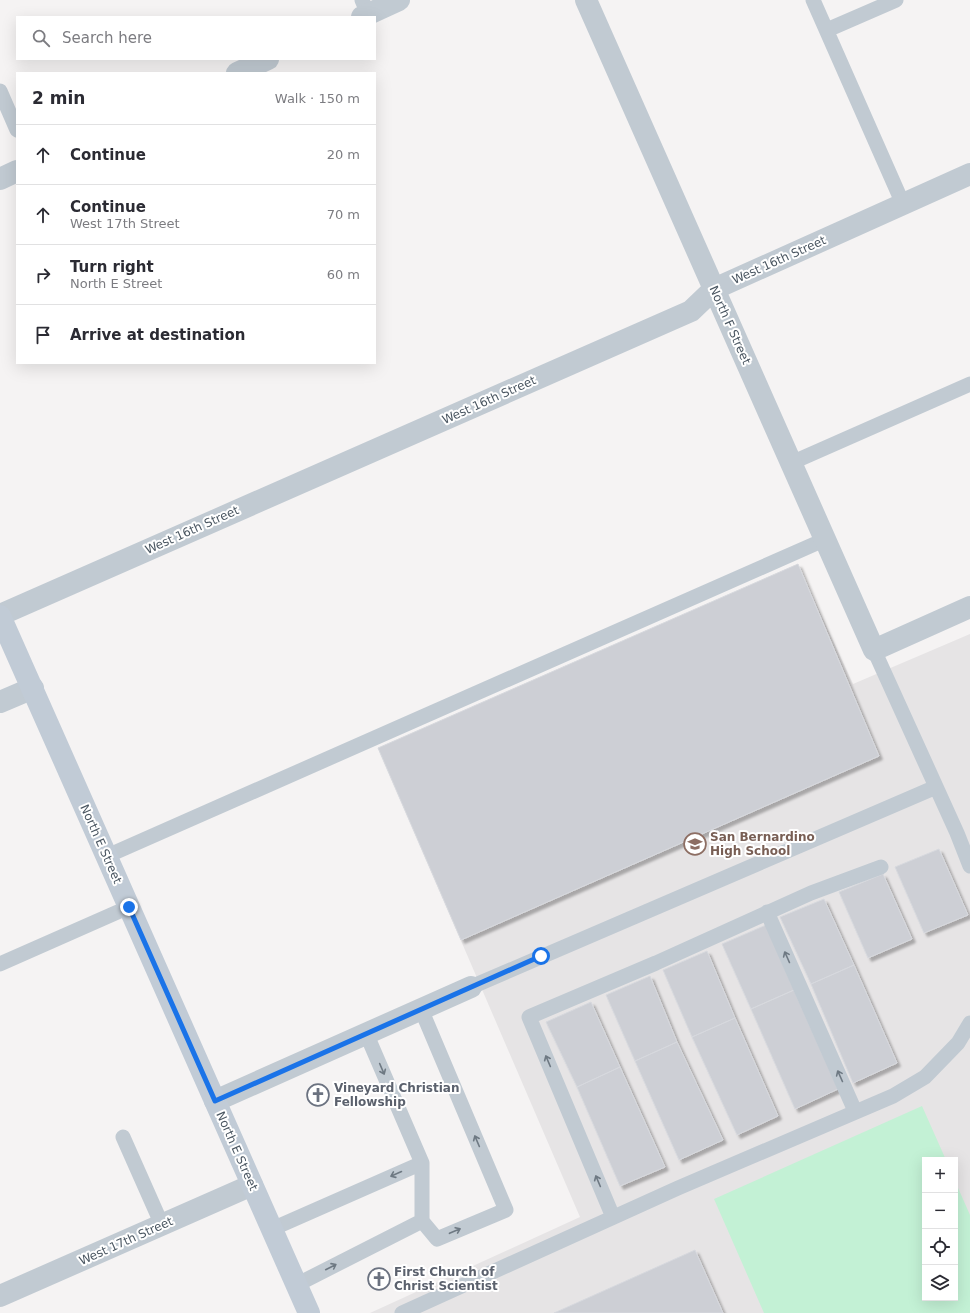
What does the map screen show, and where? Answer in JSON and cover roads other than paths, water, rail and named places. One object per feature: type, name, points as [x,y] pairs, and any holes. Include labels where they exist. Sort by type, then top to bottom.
[{"type":"main road","name":"North E Street","points":[[0,616],[309,1313]]},
{"type":"street","points":[[364,10],[400,0]]},
{"type":"street","name":"North F Street","points":[[586,0],[874,650]]},
{"type":"street","points":[[238,72],[266,60]]},
{"type":"street","points":[[0,179],[16,171]]},
{"type":"street","name":"West 16th Street","points":[[0,616],[691,311],[714,289],[970,174]]},
{"type":"street","points":[[874,650],[970,607]]},
{"type":"street","points":[[0,702],[33,688]]},
{"type":"street","points":[[215,1101],[471,987]]},
{"type":"street","name":"West 17th Street","points":[[0,1296],[252,1185]]},
{"type":"lane","points":[[814,0],[903,204]]},
{"type":"lane","points":[[827,30],[896,0]]},
{"type":"lane","points":[[0,91],[16,128]]},
{"type":"lane","points":[[792,463],[970,384]]},
{"type":"lane","points":[[106,856],[826,540]]},
{"type":"lane","points":[[874,650],[970,866]]},
{"type":"lane","points":[[471,987],[936,787]]},
{"type":"lane","points":[[614,1217],[529,1017],[656,963],[811,893],[881,867]]},
{"type":"lane","points":[[0,964],[129,907]]},
{"type":"lane","points":[[767,912],[855,1111]]},
{"type":"lane","points":[[366,1033],[422,1163],[422,1221],[437,1239],[506,1210],[421,1009]]},
{"type":"lane","points":[[402,1313],[684,1185],[893,1096],[925,1077],[958,1043],[970,1023]]},
{"type":"lane","points":[[123,1137],[162,1225]]},
{"type":"lane","points":[[272,1229],[422,1163]]},
{"type":"lane","points":[[296,1285],[422,1221]]},
{"type":"place","name":"San Bernardino High School","points":[[695,844]]},
{"type":"place","name":"Vineyard Christian Fellowship","points":[[318,1095]]},
{"type":"place","name":"First Church of Christ Scientist","points":[[379,1279]]}]
